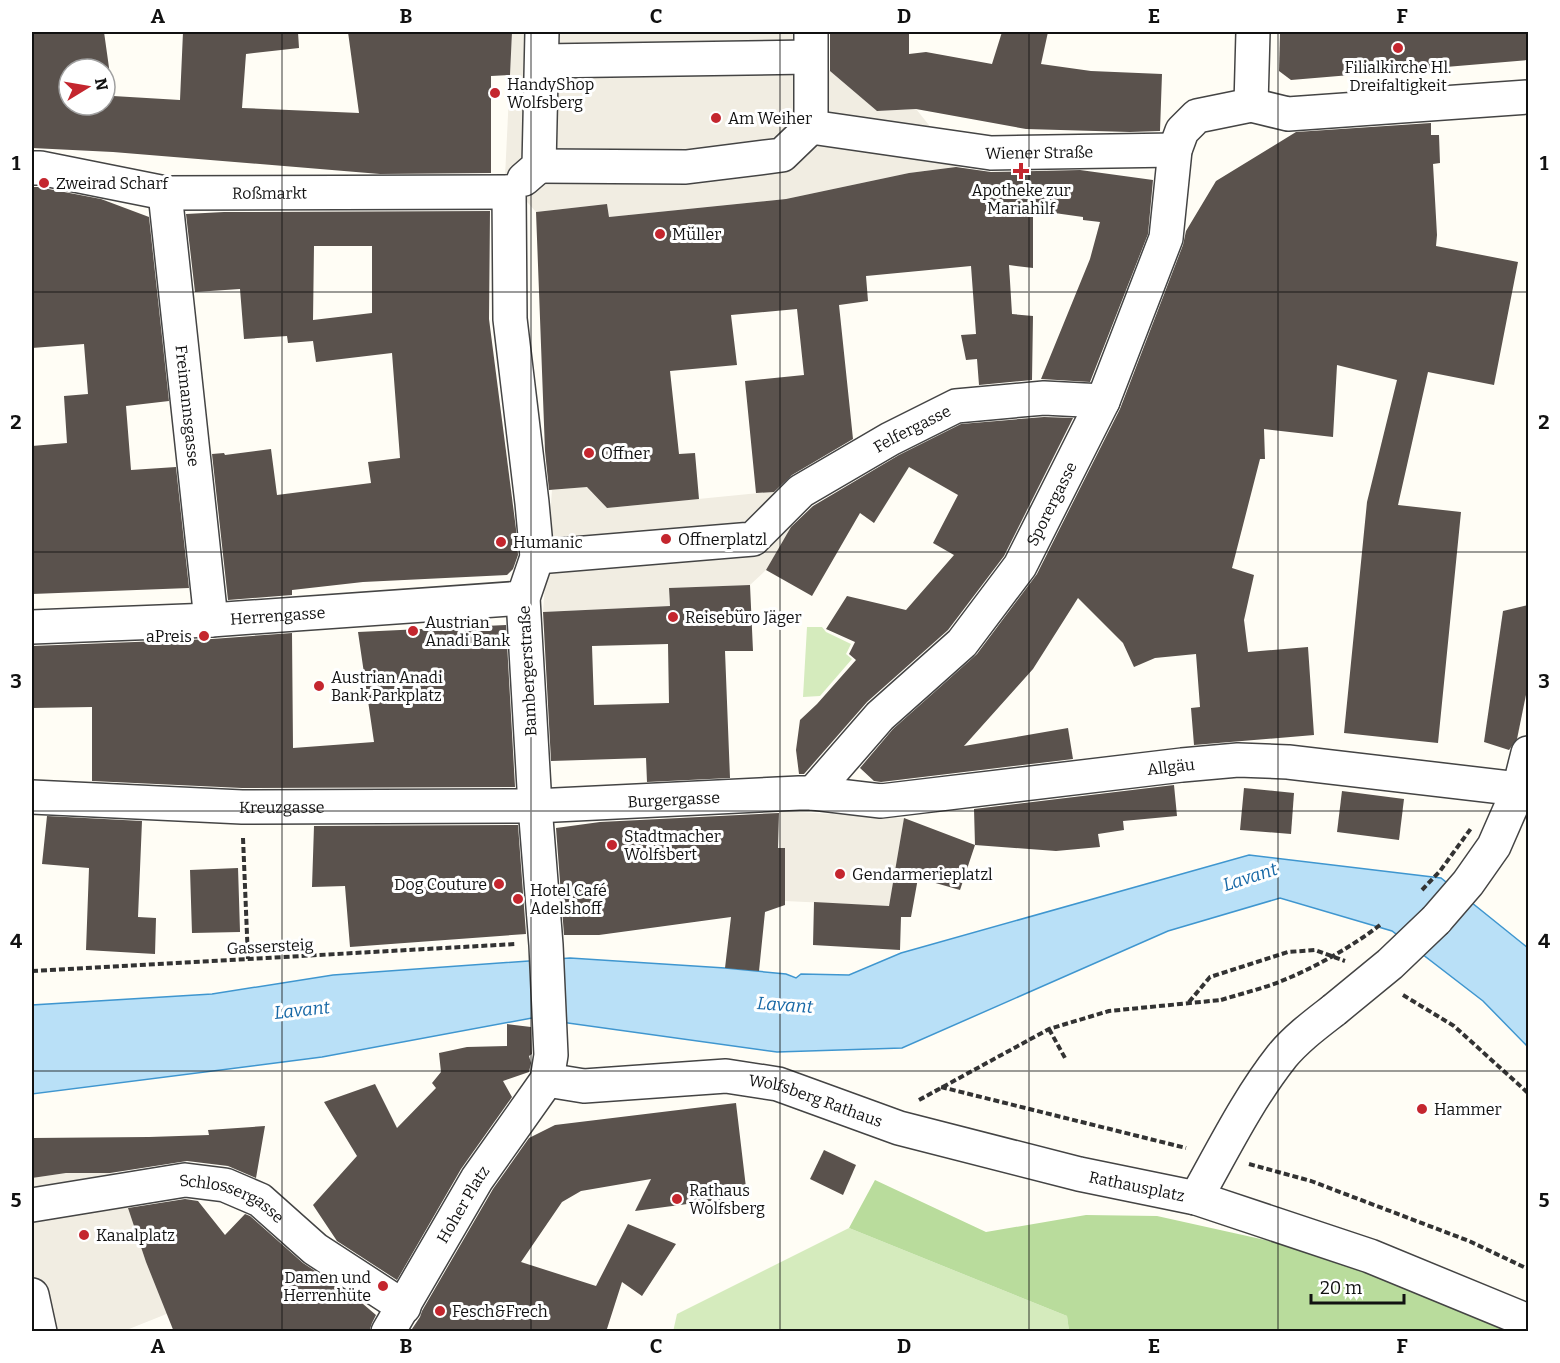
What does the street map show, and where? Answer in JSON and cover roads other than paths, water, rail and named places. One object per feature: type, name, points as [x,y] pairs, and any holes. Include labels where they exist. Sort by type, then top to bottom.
[{"type":"street","points":[[1251,105],[1253,32]]},
{"type":"street","points":[[509,192],[539,166],[686,167],[782,155],[811,127],[810,44],[542,46],[539,166]]},
{"type":"street","points":[[1175,150],[1182,131],[1197,116],[1251,105],[1288,114],[1528,97]]},
{"type":"street","name":"Wiener Straße","points":[[811,127],[991,153],[1175,150]]},
{"type":"street","name":"Sporergasse","points":[[813,793],[880,716],[962,643],[1020,566],[1103,401],[1166,238],[1175,150]]},
{"type":"street","name":"Roßmarkt","points":[[32,168],[165,193],[509,192]]},
{"type":"street","name":"Bambergerstraße","points":[[509,192],[510,319],[537,557],[523,598],[550,1024],[551,1054],[547,1080]]},
{"type":"street","name":"Freimannsgasse","points":[[165,193],[211,621]]},
{"type":"street","name":"Felfergasse","points":[[537,557],[753,539],[801,491],[890,439],[956,406],[1044,398],[1103,401]]},
{"type":"street","name":"Herrengasse","points":[[32,627],[211,621],[523,598]]},
{"type":"street","points":[[1196,1198],[1252,1100],[1283,1055],[1311,1028],[1390,964],[1436,920],[1468,883],[1483,837],[1524,789],[1528,753]]},
{"type":"street","name":"Allgäu","points":[[813,793],[881,801],[1238,760],[1288,762],[1524,789]]},
{"type":"street","name":"Burgergasse","points":[[535,806],[813,793]]},
{"type":"street","name":"Kreuzgasse","points":[[32,797],[242,807],[535,806]]},
{"type":"street","name":"Wolfsberg Rathaus","points":[[547,1080],[584,1086],[726,1076],[778,1084],[898,1128],[1079,1174]]},
{"type":"street","name":"Hoher Platz","points":[[396,1319],[477,1179],[547,1080]]},
{"type":"street","name":"Rathausplatz","points":[[1079,1174],[1196,1198],[1370,1256],[1528,1321]]},
{"type":"street","name":"Schlossergasse","points":[[32,1205],[185,1180],[225,1185],[260,1200],[396,1319]]},
{"type":"street","points":[[32,1295],[40,1332]]},
{"type":"water","name":"Lavant","points":[[1249,855],[1441,878],[1528,948],[1528,1047],[1483,1001],[1392,931],[1280,898],[1168,931],[902,1048],[777,1052],[532,1018],[322,1057],[32,1094],[32,1005],[212,994],[333,975],[570,958],[725,968],[786,974],[796,978],[801,974],[849,975],[901,953]]},
{"type":"place","name":"Filialkirche Hl. Dreifaltigkeit","points":[[1398,48]]},
{"type":"place","name":"HandyShop Wolfsberg","points":[[495,93]]},
{"type":"place","name":"Am Weiher","points":[[716,118]]},
{"type":"place","name":"Apotheke zur Mariahilf","points":[[1021,171]]},
{"type":"place","name":"Zweirad Scharf","points":[[44,183]]},
{"type":"place","name":"Müller","points":[[660,234]]},
{"type":"place","name":"Offner","points":[[589,453]]},
{"type":"place","name":"Offnerplatzl","points":[[666,539]]},
{"type":"place","name":"Humanic","points":[[501,542]]},
{"type":"place","name":"Reisebüro Jäger","points":[[673,617]]},
{"type":"place","name":"Austrian Anadi Bank","points":[[413,631]]},
{"type":"place","name":"aPreis","points":[[204,636]]},
{"type":"place","name":"Austrian Anadi Bank Parkplatz","points":[[319,686]]},
{"type":"place","name":"Stadtmacher Wolfsbert","points":[[612,845]]},
{"type":"place","name":"Gendarmerieplatzl","points":[[840,874]]},
{"type":"place","name":"Dog Couture","points":[[499,884]]},
{"type":"place","name":"Hotel Café Adelshoff","points":[[518,899]]},
{"type":"place","name":"Hammer","points":[[1422,1109]]},
{"type":"place","name":"Rathaus Wolfsberg","points":[[677,1199]]},
{"type":"place","name":"Kanalplatz","points":[[84,1235]]},
{"type":"place","name":"Damen und Herrenhüte","points":[[383,1286]]},
{"type":"place","name":"Fesch&Frech","points":[[440,1311]]}]
